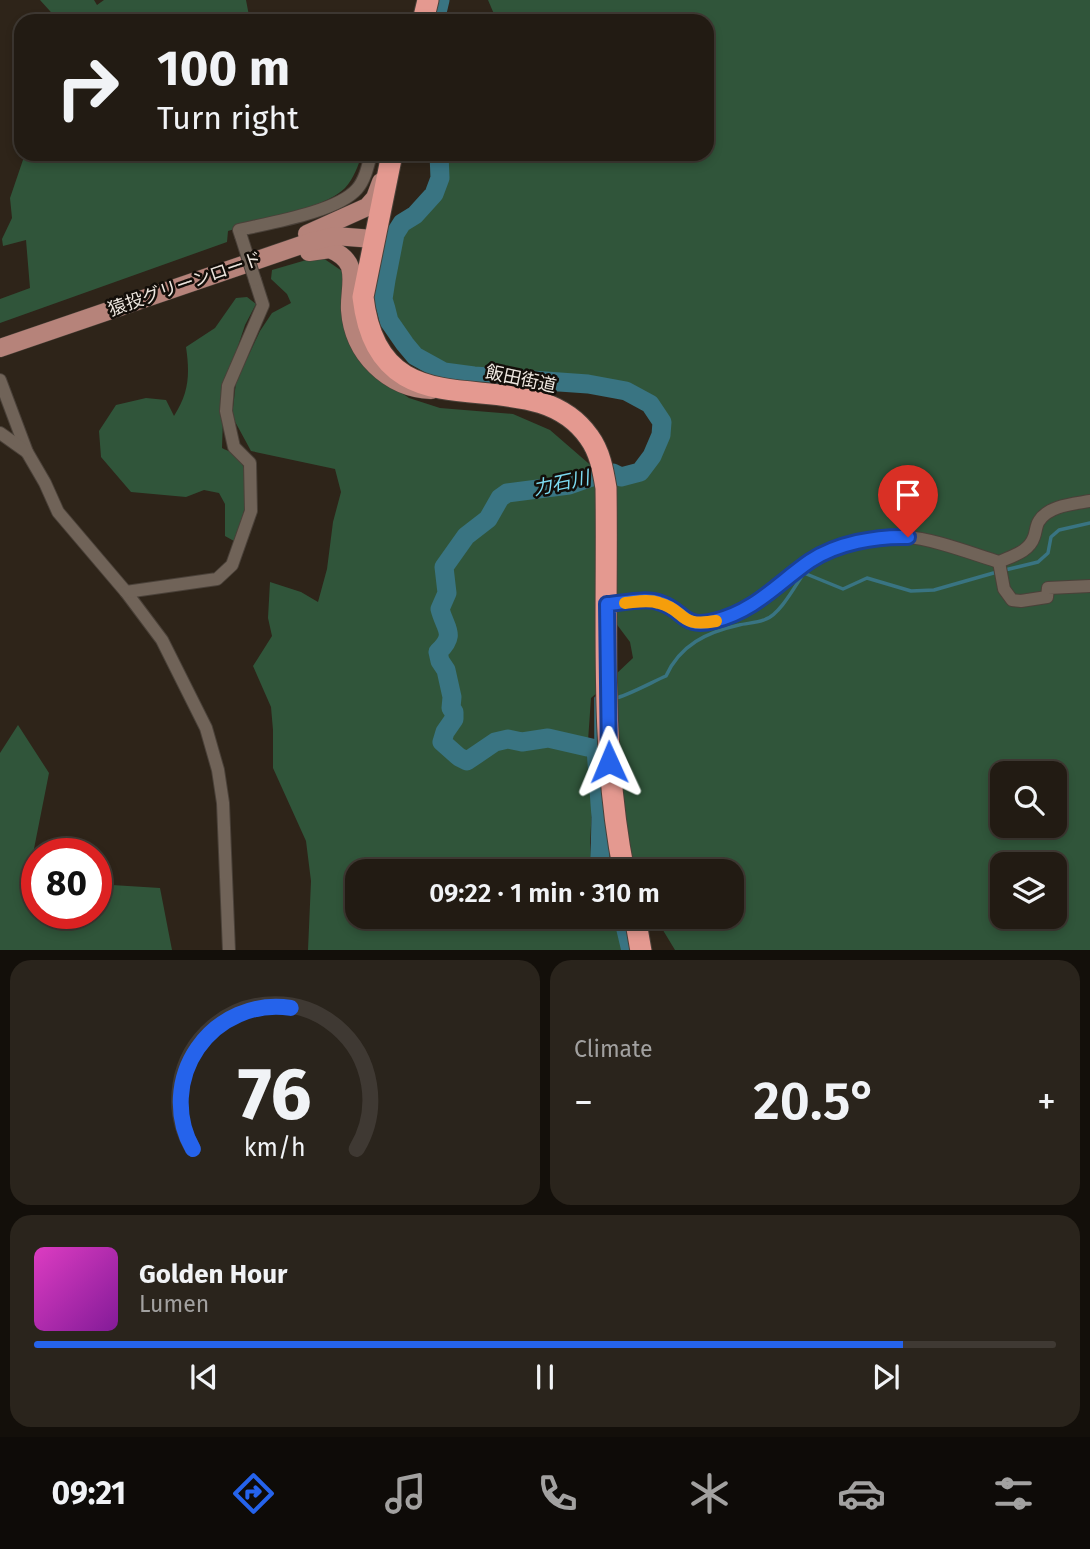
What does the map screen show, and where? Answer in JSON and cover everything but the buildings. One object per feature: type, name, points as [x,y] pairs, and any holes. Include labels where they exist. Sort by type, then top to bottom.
[{"type":"highway","name":"飯田街道","points":[[390,161],[363,297],[365,317],[376,345],[390,364],[407,377],[444,391],[494,393],[554,408],[566,414],[590,439],[604,478],[609,762],[615,827],[621,859]]},
{"type":"highway","points":[[637,929],[641,950]]},
{"type":"main road","points":[[230,268],[367,207],[375,198],[389,161]]},
{"type":"main road","name":"猿投グリーンロード","points":[[0,348],[324,238],[347,236],[373,239]]},
{"type":"main road","points":[[230,268],[323,249],[337,252],[350,267],[351,321],[359,342],[371,361],[387,376],[407,387],[444,391]]},
{"type":"street","points":[[126,592],[217,579],[232,565],[251,512],[250,463],[234,447],[226,411],[228,386],[263,305],[239,230],[300,216],[345,198],[359,187],[368,161]]},
{"type":"street","points":[[0,381],[27,452],[58,512],[126,592],[162,640],[211,741],[223,803],[229,950]]},
{"type":"street","points":[[0,433],[27,452]]},
{"type":"street","points":[[607,604],[645,601],[661,603],[684,619],[699,624],[717,620],[765,598],[811,560],[848,545],[892,536],[908,537],[999,563],[1026,548],[1033,540],[1038,522],[1044,515],[1056,508],[1090,501]]},
{"type":"street","points":[[999,563],[1006,594],[1013,600],[1047,597],[1048,588],[1090,586]]},
{"type":"green space","points":[[40,0],[94,0],[97,5],[104,0],[246,0],[249,14],[53,14]]},
{"type":"green space","points":[[488,0],[1090,0],[1090,950],[675,950],[662,929],[744,929],[744,859],[633,859],[619,784],[615,675],[633,658],[630,642],[615,622],[614,483],[638,475],[646,469],[666,436],[664,418],[653,402],[634,388],[592,380],[483,371],[463,372],[435,365],[421,355],[407,341],[393,313],[388,299],[388,281],[392,253],[402,232],[436,203],[447,171],[445,161],[714,161],[714,14],[494,14]]},
{"type":"green space","points":[[23,161],[359,161],[345,188],[323,202],[228,231],[227,242],[0,323],[0,299],[30,288],[26,240],[3,246],[2,239],[12,218],[10,198]]},
{"type":"green space","points":[[320,256],[345,273],[383,380],[409,398],[440,408],[513,414],[550,430],[595,469],[600,490],[598,692],[591,698],[588,741],[582,747],[592,767],[591,859],[345,859],[345,929],[618,929],[625,950],[308,950],[311,881],[306,841],[273,768],[271,707],[253,666],[272,636],[268,618],[270,582],[301,592],[318,602],[341,492],[335,469],[251,451],[232,416],[236,382],[260,331],[272,313],[291,303],[287,294],[271,279],[272,270]]},
{"type":"green space","points":[[247,297],[256,304],[245,325],[224,388],[222,448],[239,458],[247,480],[246,501],[234,541],[225,536],[225,504],[219,493],[204,490],[186,497],[131,492],[101,457],[99,431],[116,405],[146,398],[166,400],[174,416],[183,399],[187,383],[186,347],[215,328],[236,298]]},
{"type":"green space","points":[[18,725],[49,773],[36,838],[21,838],[21,929],[112,929],[112,885],[160,888],[172,950],[0,950],[0,753]]},
{"type":"waterway","name":"力石川","points":[[437,14],[440,0]]},
{"type":"waterway","name":"力石川","points":[[439,161],[440,178],[434,194],[415,215],[402,223],[395,234],[383,299],[389,321],[415,356],[444,372],[588,384],[626,391],[650,404],[662,422],[661,435],[652,456],[640,472],[621,477],[613,473],[600,474],[569,485],[507,493],[500,498],[488,519],[466,536],[444,567],[447,593],[440,609],[448,636],[438,652],[446,670],[454,719],[442,742],[467,761],[495,742],[508,739],[522,742],[548,738],[596,749],[601,817],[600,859]]},
{"type":"waterway","points":[[1005,570],[1038,562],[1048,553],[1051,537],[1059,530],[1090,523]]},
{"type":"waterway","points":[[615,698],[666,676],[679,656],[706,636],[771,616],[787,599],[804,573],[843,589],[867,578],[911,591],[934,590],[997,572]]},
{"type":"waterway","points":[[596,749],[596,698],[601,698]]},
{"type":"waterway","name":"力石川","points":[[626,929],[631,950]]},
{"type":"slow traffic","points":[[625,603],[661,603],[684,619],[699,624],[716,621]]},
{"type":"route","points":[[609,762],[607,604],[645,601],[661,603],[684,619],[699,624],[717,620],[765,598],[811,560],[838,548],[868,539],[908,537]]}]
